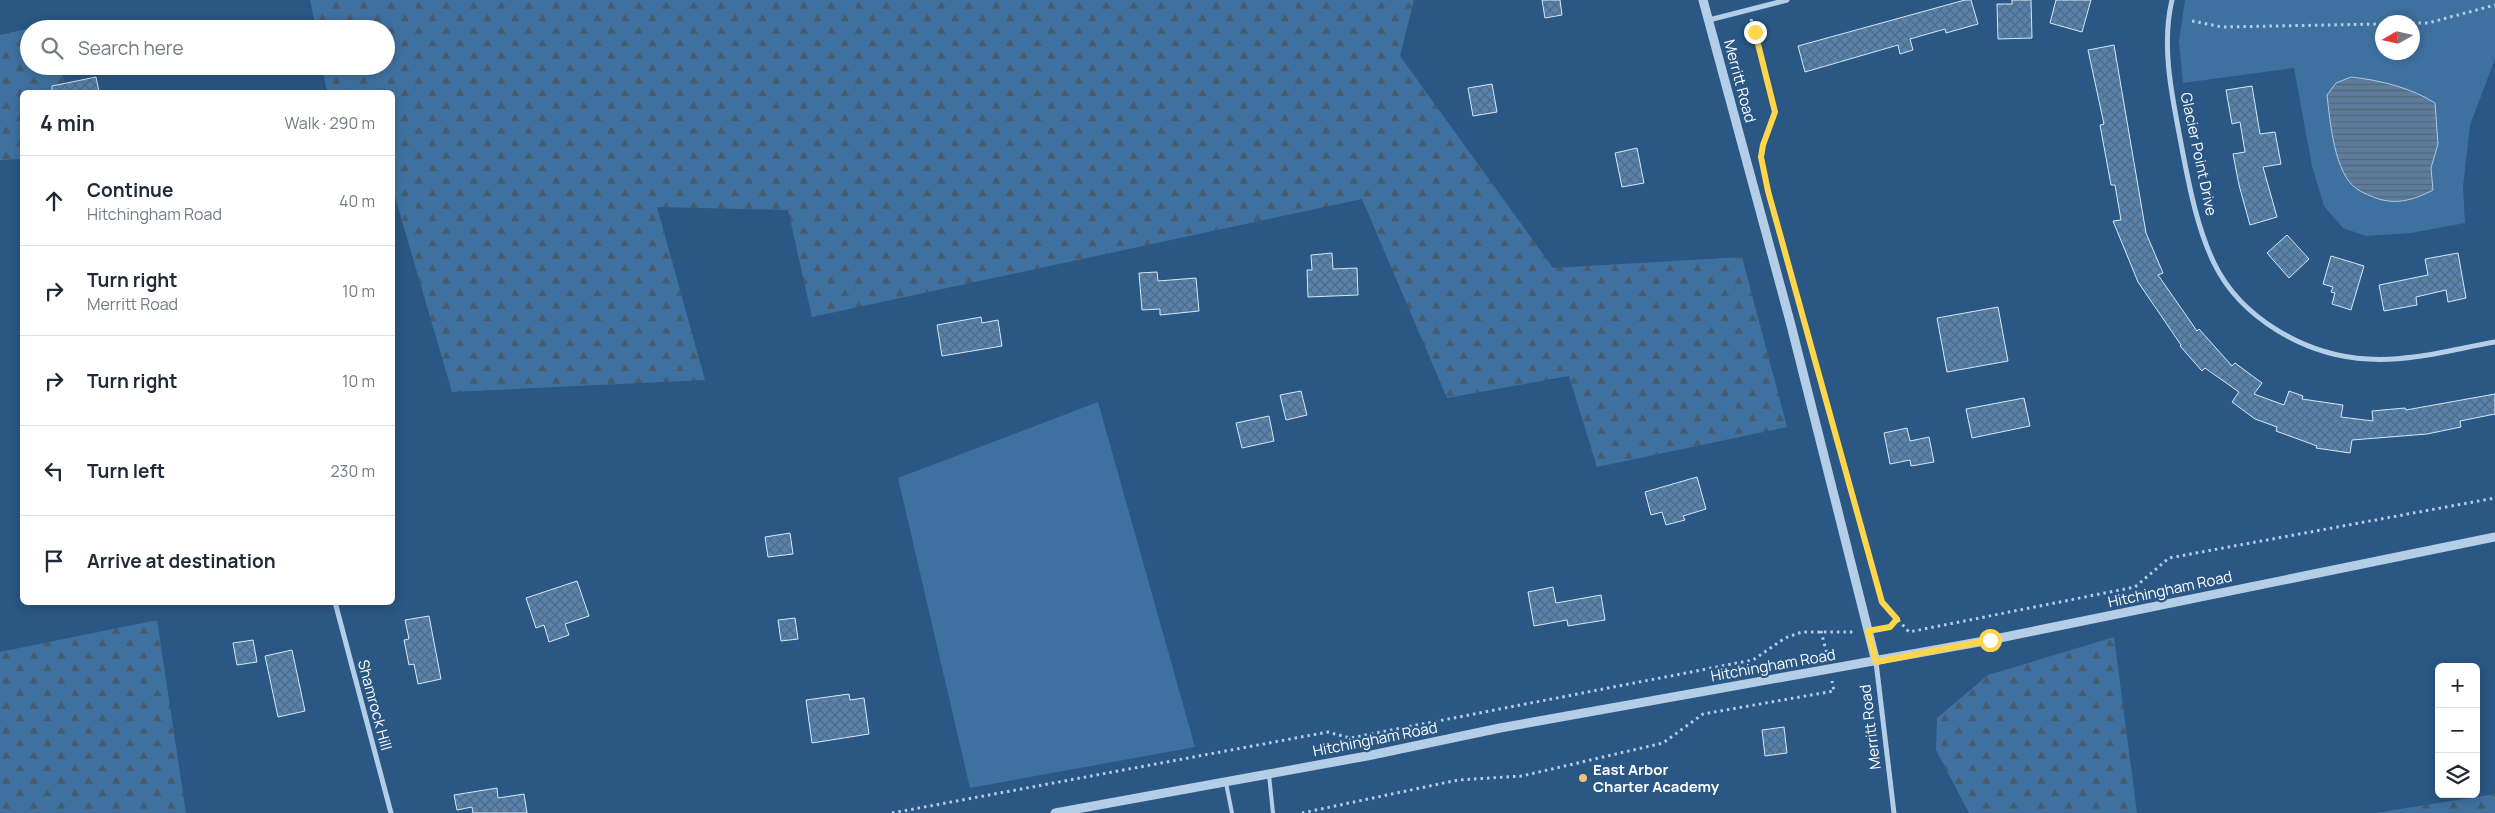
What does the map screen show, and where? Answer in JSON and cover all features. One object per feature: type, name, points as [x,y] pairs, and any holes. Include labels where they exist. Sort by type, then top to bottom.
[{"type":"street","name":"Merritt Road","points":[[1703,0],[1791,325],[1876,662],[1894,813]]},
{"type":"street","points":[[1709,20],[1787,0]]},
{"type":"street","name":"Glacier Point Drive","points":[[2172,0],[2167,46],[2176,117],[2196,211],[2214,263],[2230,288],[2250,309],[2270,325],[2294,340],[2342,357],[2369,360],[2395,358],[2495,342]]},
{"type":"street","name":"Hitchingham Road","points":[[1055,813],[1226,780],[1367,756],[1500,728],[1830,668],[1876,662],[2495,537]]},
{"type":"street","name":"Shamrock Hill","points":[[336,605],[391,813]]},
{"type":"lane","points":[[1269,773],[1273,813]]},
{"type":"lane","points":[[1226,780],[1232,813]]},
{"type":"path","points":[[2420,23],[2428,23],[2495,5]]},
{"type":"path","points":[[2192,21],[2222,27],[2375,24]]},
{"type":"path","points":[[1752,22],[1775,112],[1763,145],[1761,157],[1763,166]]},
{"type":"path","points":[[1816,361],[1882,602],[1908,632],[2135,588],[2169,558],[2495,498]]},
{"type":"path","points":[[892,813],[1328,732],[1350,738],[1720,667],[1753,660],[1785,638],[1802,632],[1843,633],[1868,631],[1890,627],[1897,619]]},
{"type":"path","points":[[1302,813],[1458,780],[1522,776],[1664,743],[1703,714],[1834,692],[1821,631]]},
{"type":"green space","points":[[310,0],[1414,0],[1400,56],[1553,268],[1742,257],[1787,427],[1597,467],[1569,376],[1447,398],[1362,199],[812,317],[788,210],[657,207],[705,380],[452,392],[395,197],[395,90],[327,90],[324,75],[395,75],[395,20],[314,20]]},
{"type":"green space","points":[[2185,0],[2495,0],[2495,59],[2470,125],[2463,187],[2465,223],[2411,233],[2366,236],[2343,228],[2324,206],[2312,166],[2294,68],[2183,83],[2179,41]]},
{"type":"green space","points":[[20,31],[20,75],[62,75],[66,90],[20,90],[20,159],[0,160],[0,35]]},
{"type":"green space","points":[[1098,402],[1195,747],[970,788],[898,478]]},
{"type":"green space","points":[[157,620],[186,813],[0,813],[0,652]]},
{"type":"green space","points":[[2114,637],[2137,813],[1969,813],[1936,750],[1937,718],[1988,675]]},
{"type":"green space","points":[[2495,794],[2495,813],[2375,813],[2480,798],[2480,796]]},
{"type":"shaded area","points":[[2351,77],[2395,86],[2416,93],[2435,103],[2438,144],[2431,168],[2433,190],[2418,197],[2402,201],[2387,201],[2362,192],[2349,182],[2343,172],[2334,146],[2327,95],[2336,83]]},
{"type":"building","points":[[1542,0],[1560,0],[1562,15],[1545,18]]},
{"type":"building","points":[[1965,0],[1971,0],[1978,24],[1946,33],[1945,29],[1910,39],[1913,50],[1900,54],[1898,45],[1805,72],[1798,46]]},
{"type":"building","points":[[2012,0],[2031,0],[2032,38],[1998,39],[1997,4],[2012,4]]},
{"type":"building","points":[[2056,0],[2091,0],[2082,32],[2050,23]]},
{"type":"building","points":[[2114,45],[2146,233],[2163,273],[2158,275],[2197,331],[2199,329],[2232,366],[2235,363],[2262,383],[2254,394],[2284,405],[2289,391],[2303,396],[2302,399],[2343,405],[2341,417],[2373,421],[2372,411],[2405,408],[2406,410],[2495,394],[2495,414],[2460,421],[2461,427],[2427,434],[2352,440],[2350,453],[2316,448],[2317,446],[2276,431],[2277,427],[2255,419],[2232,402],[2239,392],[2205,368],[2202,371],[2180,346],[2138,282],[2113,221],[2121,220],[2115,185],[2111,185],[2100,125],[2104,124],[2088,50]]},
{"type":"building","points":[[96,77],[99,90],[52,90],[52,86]]},
{"type":"building","points":[[1492,84],[1497,112],[1473,116],[1468,88]]},
{"type":"building","points":[[2252,86],[2260,134],[2275,132],[2281,164],[2263,167],[2277,217],[2250,225],[2233,154],[2245,152],[2240,122],[2232,124],[2226,90]]},
{"type":"building","points":[[1637,148],[1644,183],[1622,187],[1615,153]]},
{"type":"building","points":[[2287,235],[2309,259],[2289,278],[2267,253]]},
{"type":"building","points":[[1332,253],[1333,269],[1357,268],[1358,295],[1308,297],[1307,270],[1312,270],[1311,255]]},
{"type":"building","points":[[2458,253],[2466,298],[2448,302],[2446,290],[2416,297],[2417,305],[2384,311],[2379,285],[2428,275],[2425,259]]},
{"type":"building","points":[[2331,256],[2364,266],[2351,310],[2332,304],[2335,293],[2331,292],[2333,287],[2323,284]]},
{"type":"building","points":[[1157,272],[1158,281],[1196,278],[1199,311],[1160,315],[1160,309],[1142,310],[1139,273]]},
{"type":"building","points":[[1998,307],[2008,361],[1947,372],[1937,318]]},
{"type":"building","points":[[981,317],[982,323],[998,320],[1002,346],[942,356],[937,325]]},
{"type":"building","points":[[1301,391],[1307,415],[1286,420],[1280,395]]},
{"type":"building","points":[[2024,398],[2030,426],[1972,438],[1966,409]]},
{"type":"building","points":[[1269,416],[1274,441],[1242,448],[1236,423]]},
{"type":"building","points":[[1907,428],[1910,441],[1929,437],[1934,462],[1911,466],[1910,460],[1890,464],[1884,433]]},
{"type":"building","points":[[1697,477],[1706,509],[1683,516],[1685,520],[1666,525],[1662,512],[1651,515],[1645,492]]},
{"type":"building","points":[[790,533],[793,554],[768,557],[765,537]]},
{"type":"building","points":[[577,581],[589,616],[565,624],[569,635],[549,642],[544,625],[536,628],[526,598]]},
{"type":"building","points":[[1553,587],[1556,603],[1601,595],[1605,620],[1568,626],[1567,620],[1534,626],[1528,592]]},
{"type":"building","points":[[429,616],[441,679],[418,684],[414,664],[409,665],[404,640],[409,639],[405,620]]},
{"type":"building","points":[[795,618],[798,639],[781,641],[778,620]]},
{"type":"building","points":[[253,640],[257,662],[237,665],[233,643]]},
{"type":"building","points":[[292,650],[305,711],[278,717],[265,656]]},
{"type":"building","points":[[849,694],[850,700],[864,698],[869,734],[812,743],[806,700]]},
{"type":"building","points":[[1784,727],[1787,753],[1765,756],[1762,730]]},
{"type":"building","points":[[497,788],[498,798],[524,794],[527,813],[473,813],[472,807],[457,810],[454,795]]},
{"type":"place","name":"East Arbor Charter Academy","points":[[1583,778]]},
{"type":"route","points":[[1755,32],[1775,112],[1763,145],[1761,157],[1768,191],[1882,602],[1897,619],[1890,627],[1868,631],[1876,662],[1990,640]]}]
